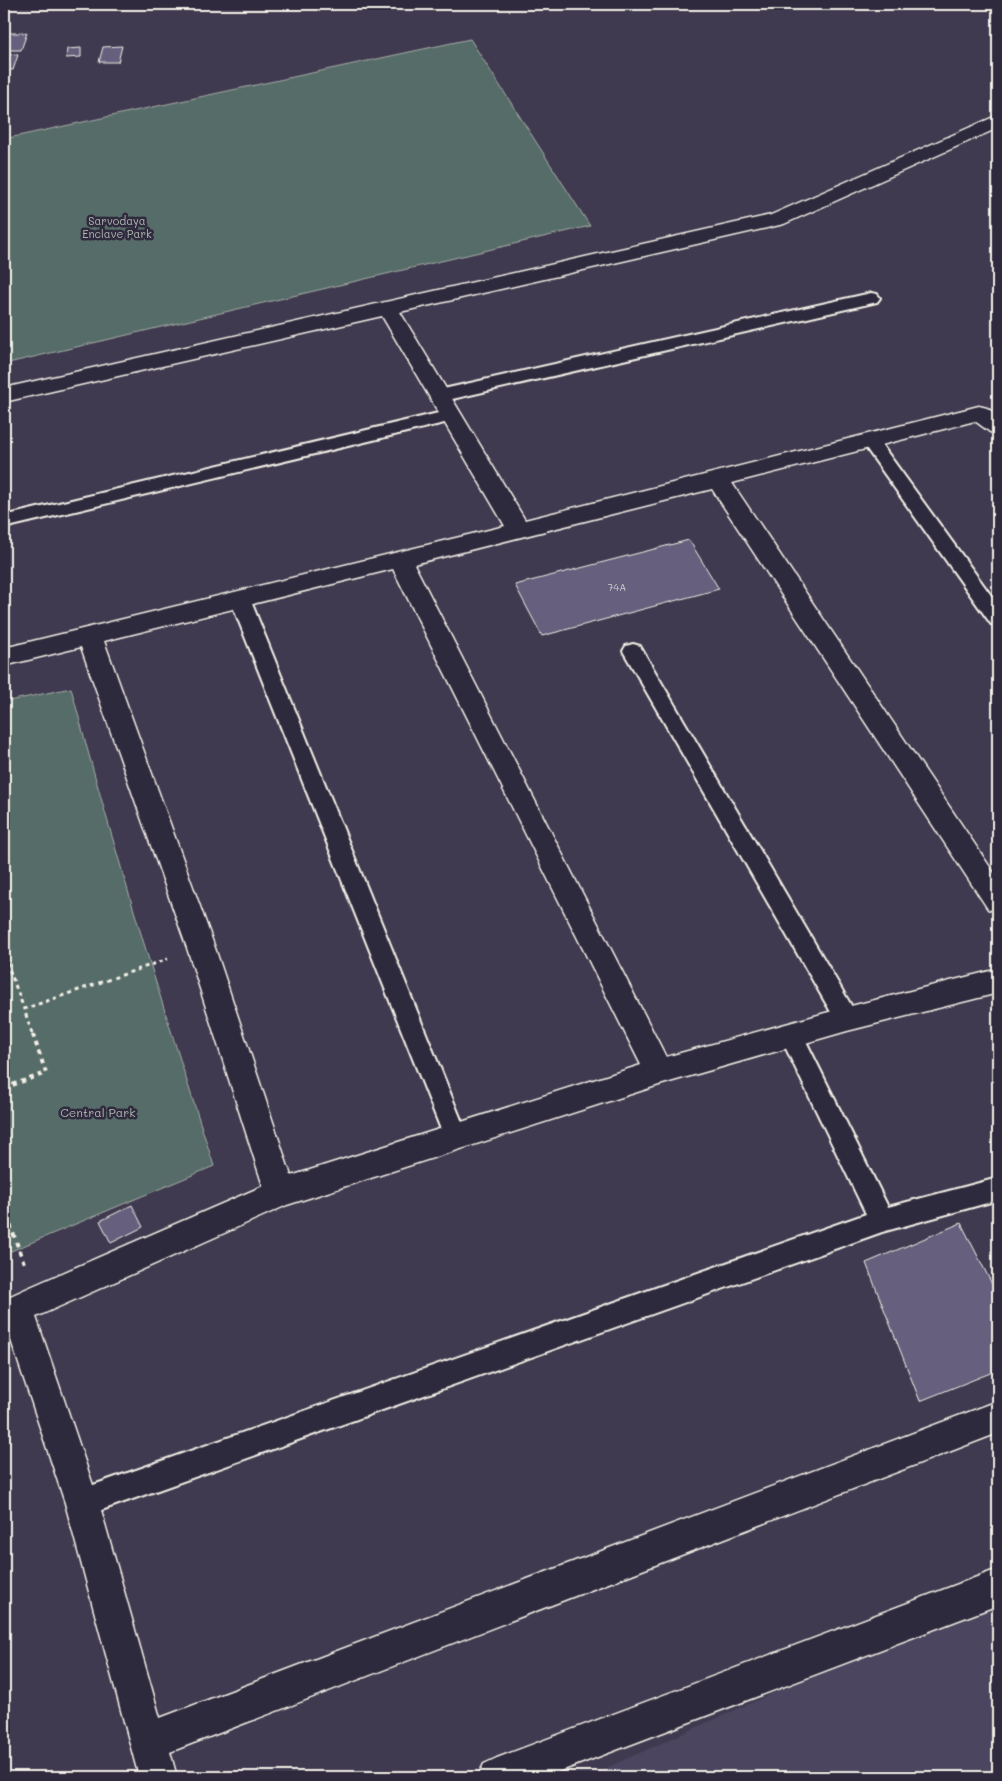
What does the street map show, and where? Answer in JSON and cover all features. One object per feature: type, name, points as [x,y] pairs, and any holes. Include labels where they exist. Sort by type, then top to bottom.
[{"type":"street","points":[[4,395],[777,220],[998,120]]},
{"type":"street","points":[[387,307],[519,530]]},
{"type":"street","points":[[4,657],[718,480],[979,412],[998,427]]},
{"type":"street","points":[[718,480],[998,901]]},
{"type":"street","points":[[400,559],[659,1072]]},
{"type":"street","points":[[90,636],[201,948],[281,1193]]},
{"type":"street","points":[[158,1777],[82,1504],[20,1309],[281,1193],[659,1072],[790,1034],[998,981]]},
{"type":"street","points":[[149,1741],[998,1418]]},
{"type":"street","points":[[497,1777],[998,1587]]},
{"type":"lane","points":[[439,396],[871,298]]},
{"type":"lane","points":[[4,522],[451,416]]},
{"type":"lane","points":[[870,441],[998,619]]},
{"type":"lane","points":[[240,598],[456,1137]]},
{"type":"lane","points":[[633,651],[847,1019]]},
{"type":"lane","points":[[790,1034],[882,1220]]},
{"type":"lane","points":[[82,1504],[882,1220],[998,1189]]},
{"type":"path","points":[[24,1009],[201,948]]},
{"type":"path","points":[[4,956],[46,1073],[4,1088]]},
{"type":"path","points":[[4,1208],[20,1309]]},
{"type":"shaded area","points":[[998,1592],[998,1777],[586,1777]]},
{"type":"green space","name":"Sarvodaya Enclave Park","points":[[470,39],[590,226],[4,364],[4,139]]},
{"type":"green space","name":"Central Park","points":[[71,688],[121,868],[214,1166],[4,1254],[4,702]]},
{"type":"building","points":[[4,33],[27,33],[21,50],[4,50]]},
{"type":"building","points":[[122,46],[118,62],[99,62],[103,47]]},
{"type":"building","points":[[81,48],[81,57],[66,58],[67,49]]},
{"type":"building","points":[[4,54],[18,55],[13,70],[4,70]]},
{"type":"building","points":[[689,540],[719,589],[542,636],[515,585]]},
{"type":"building","points":[[132,1205],[143,1227],[111,1243],[100,1221]]},
{"type":"building","points":[[961,1223],[998,1296],[998,1370],[920,1401],[866,1263]]}]
